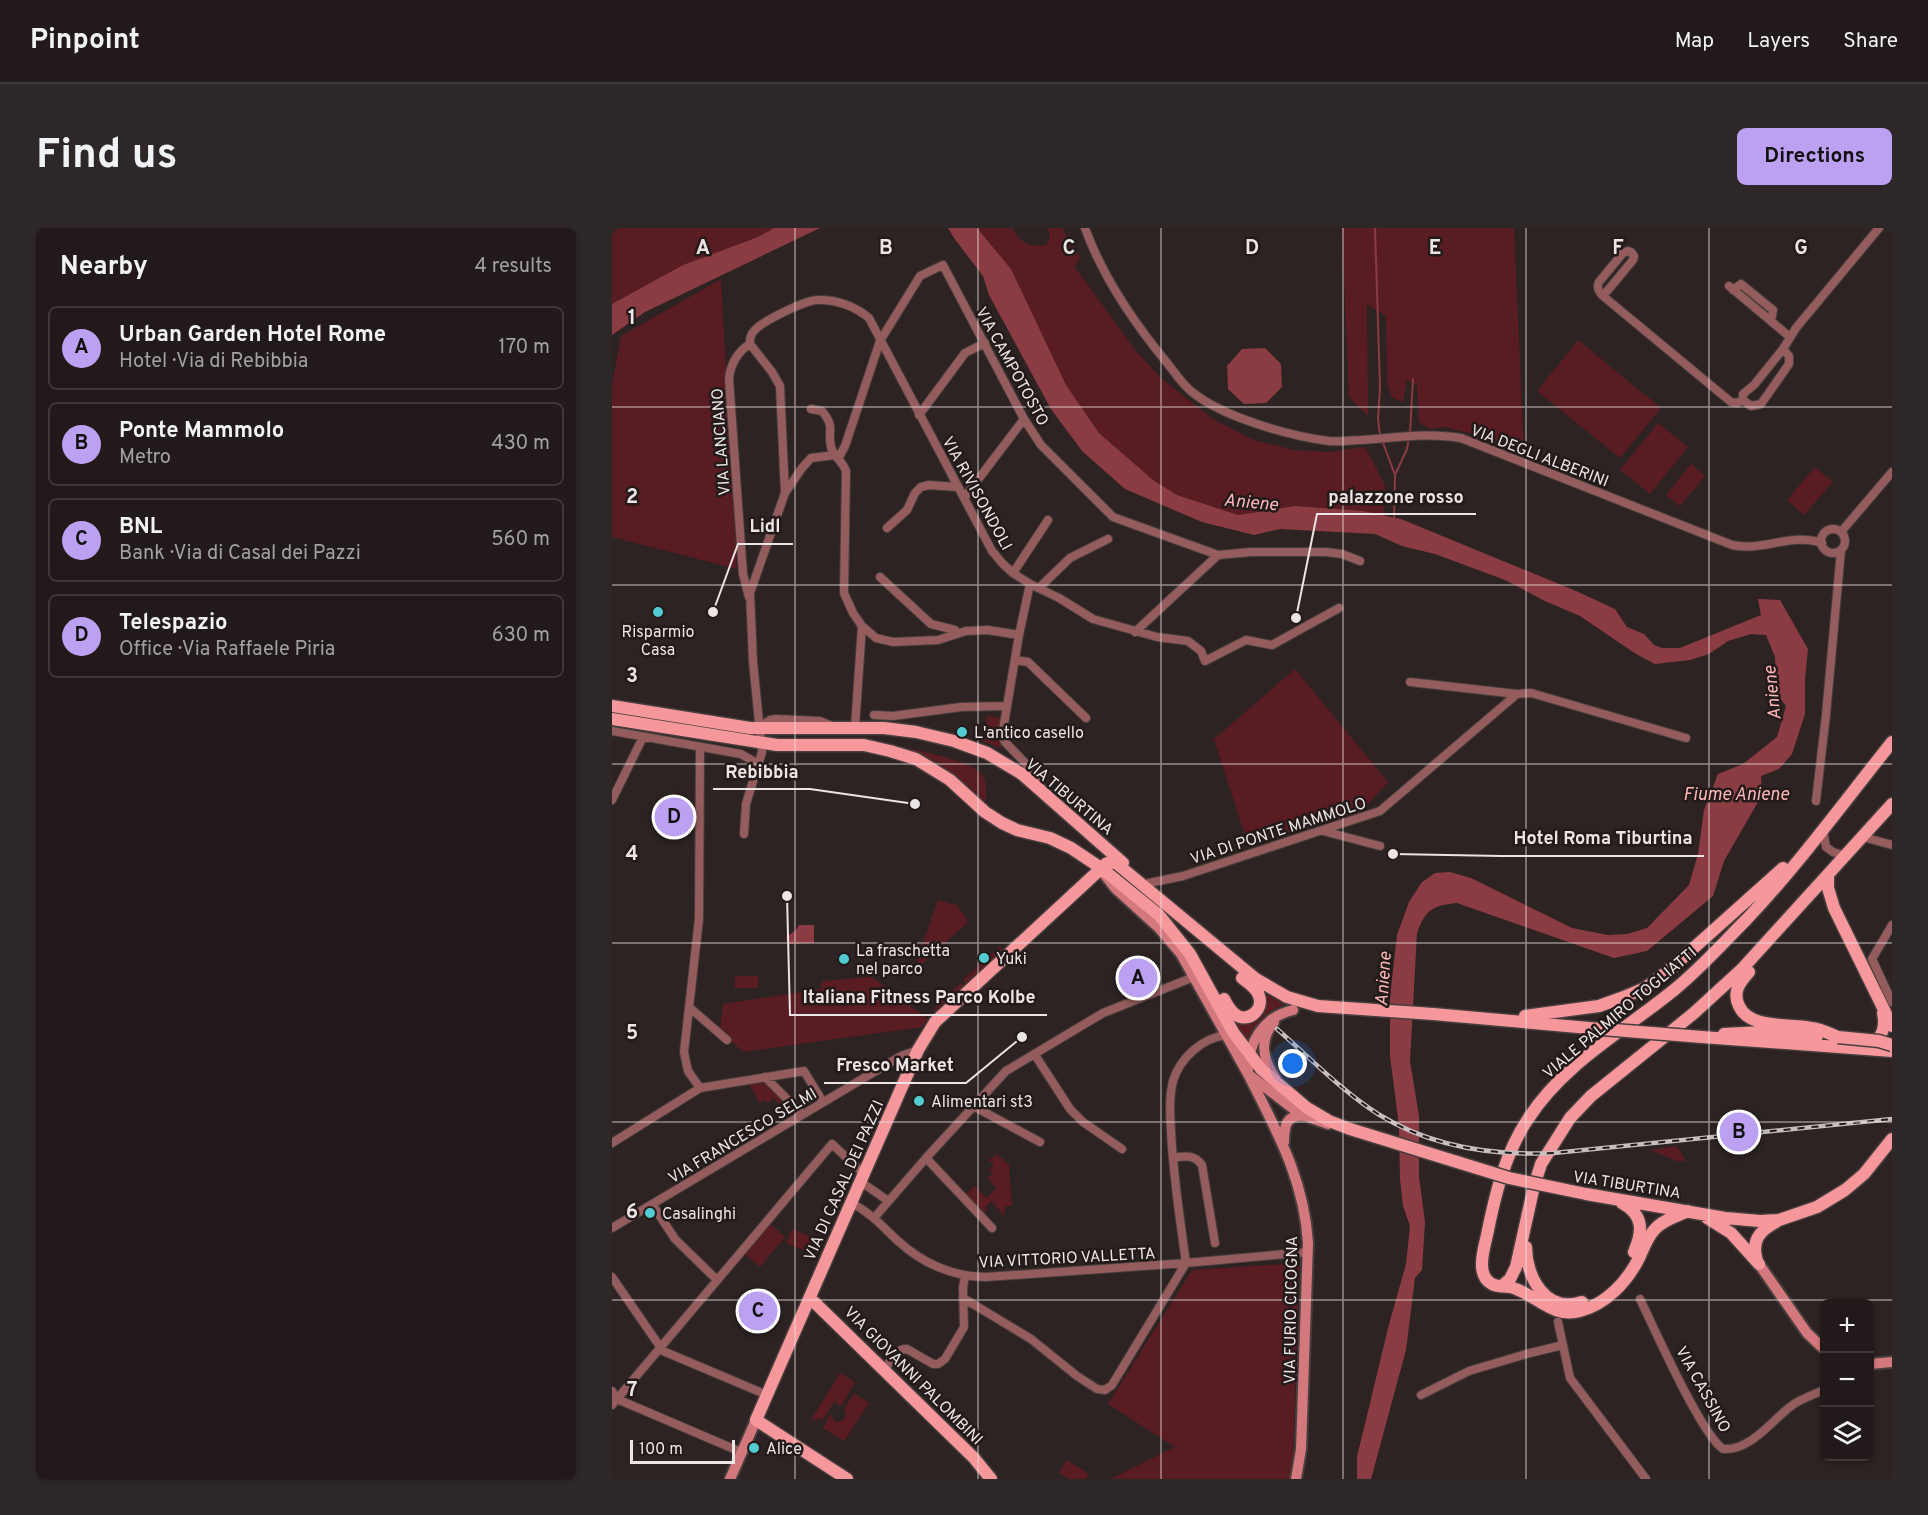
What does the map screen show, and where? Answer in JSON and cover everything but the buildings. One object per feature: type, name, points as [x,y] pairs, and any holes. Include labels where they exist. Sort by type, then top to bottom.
[{"type":"main road","name":"VIA TIBURTINA","points":[[612,706],[749,728],[855,727],[906,730],[954,741],[987,753],[1040,787],[1080,826],[1149,883],[1162,901]]},
{"type":"main road","points":[[612,719],[761,742]]},
{"type":"main road","name":"VIA TIBURTINA","points":[[761,742],[788,745],[860,745],[916,759],[937,772],[1002,823],[1068,846],[1101,868],[1159,915],[1191,954],[1233,1032],[1249,1054],[1282,1088],[1312,1111],[1337,1125],[1520,1181],[1616,1200],[1744,1220],[1779,1220],[1817,1207],[1845,1190],[1864,1174],[1892,1139]]},
{"type":"main road","name":"VIALE PALMIRO TOGLIATTI","points":[[1502,1286],[1493,1284],[1485,1278],[1482,1270],[1483,1255],[1499,1184],[1513,1145],[1528,1118],[1547,1094],[1574,1068],[1676,988],[1748,918],[1892,742]]},
{"type":"main road","points":[[1502,1286],[1510,1280],[1515,1271],[1541,1164],[1570,1118],[1593,1095],[1709,1000],[1742,969],[1892,804]]},
{"type":"main road","points":[[1481,1019],[1541,1015],[1586,1008],[1611,1002],[1638,991],[1668,971],[1752,894],[1803,853]]},
{"type":"main road","name":"VIA TIBURTINA","points":[[1101,868],[1109,862],[1114,862],[1262,983],[1293,999],[1318,1006],[1481,1019]]},
{"type":"main road","name":"VIA DI CASAL DEI PAZZI","points":[[756,1420],[918,1050],[935,1022],[1101,868]]},
{"type":"main road","points":[[1828,875],[1827,888],[1834,908],[1892,1026]]},
{"type":"main road","points":[[1807,899],[1821,898],[1834,908]]},
{"type":"main road","points":[[1187,921],[1206,944],[1258,993],[1260,1003],[1257,1011],[1246,1017],[1234,1014],[1209,974],[1191,954]]},
{"type":"main road","points":[[1777,932],[1767,951],[1738,985],[1736,998],[1741,1010],[1750,1018],[1789,1029]]},
{"type":"main road","points":[[1857,1048],[1872,1044],[1882,1033],[1884,1021],[1879,1000]]},
{"type":"main road","points":[[1481,1019],[1892,1051]]},
{"type":"main road","points":[[1702,1038],[1738,1032],[1816,1028],[1838,1038],[1879,1041],[1892,1045]]},
{"type":"main road","points":[[1526,1227],[1527,1262],[1535,1283],[1546,1295],[1557,1302],[1567,1305],[1577,1304],[1599,1294],[1613,1282],[1625,1268],[1636,1246],[1640,1229],[1637,1216],[1631,1209],[1616,1200]]},
{"type":"main road","points":[[1502,1286],[1523,1291],[1556,1311],[1573,1313],[1584,1310],[1610,1295],[1623,1282],[1633,1269],[1655,1228],[1688,1211]]},
{"type":"main road","points":[[1701,1214],[1731,1233],[1759,1264]]},
{"type":"main road","points":[[1759,1264],[1755,1248],[1757,1237],[1763,1230],[1779,1220]]},
{"type":"main road","name":"VIA GIOVANNI PALOMBINI","points":[[810,1298],[885,1369],[991,1479]]},
{"type":"main road","points":[[756,1420],[847,1479]]},
{"type":"street","name":"VIA DEGLI ALBERINI","points":[[1085,228],[1093,250],[1132,318],[1191,392],[1227,412],[1263,426],[1330,441],[1445,435],[1476,442],[1732,545],[1750,547],[1804,538],[1822,543]]},
{"type":"street","points":[[1743,400],[1743,394],[1754,385],[1879,228]]},
{"type":"street","points":[[1604,296],[1633,260],[1631,252],[1623,253],[1598,283],[1598,290],[1604,296],[1731,402],[1737,403],[1743,400]]},
{"type":"street","name":"VIA CAMPOTOSTO","points":[[880,341],[920,276],[943,265],[1024,419],[1041,445],[1113,517],[1218,555],[1251,552],[1326,552],[1342,554],[1360,561]]},
{"type":"street","points":[[1731,288],[1790,337]]},
{"type":"street","name":"VIA RIVISONDOLI","points":[[750,344],[751,336],[759,327],[800,305],[818,300],[836,301],[861,311],[869,318],[992,551],[1013,573],[1093,619],[1135,632],[1188,641],[1201,651],[1205,661],[1246,640],[1272,645],[1339,608]]},
{"type":"street","points":[[785,494],[811,458],[837,456],[845,446],[880,341]]},
{"type":"street","points":[[919,415],[965,354],[985,343]]},
{"type":"street","name":"VIA LANCIANO","points":[[744,834],[746,804],[760,765],[762,752],[753,662],[751,588],[785,494],[780,386],[750,344],[741,350],[730,371],[729,379],[743,574],[750,599]]},
{"type":"street","points":[[1743,400],[1751,406],[1761,404],[1790,362],[1789,356],[1783,349]]},
{"type":"street","points":[[811,409],[822,411],[830,422],[831,448],[844,466],[846,479],[844,592],[862,626],[876,638],[893,642],[938,640],[966,631],[988,630],[1018,634]]},
{"type":"street","points":[[964,498],[1024,419]]},
{"type":"street","points":[[1841,532],[1892,472]]},
{"type":"street","points":[[887,528],[907,510],[915,493],[921,487],[929,485],[957,487]]},
{"type":"street","points":[[1013,573],[1048,520]]},
{"type":"street","points":[[1816,801],[1841,550],[1845,539],[1841,532],[1828,531],[1822,543],[1825,549],[1831,552],[1841,550]]},
{"type":"street","points":[[1040,587],[1070,558],[1108,539]]},
{"type":"street","points":[[1135,632],[1218,555]]},
{"type":"street","points":[[880,577],[932,624],[955,630],[957,634]]},
{"type":"street","points":[[1030,584],[1018,634],[1002,732],[1003,739],[1031,769],[1040,787]]},
{"type":"street","points":[[855,727],[862,626]]},
{"type":"street","points":[[1015,660],[1028,662],[1086,718]]},
{"type":"street","points":[[1410,682],[1517,694],[1532,693],[1686,738]]},
{"type":"street","name":"VIA DI PONTE MAMMOLO","points":[[1149,883],[1183,876],[1380,811],[1517,694]]},
{"type":"street","points":[[874,715],[893,716],[960,707],[1006,706]]},
{"type":"street","points":[[612,731],[741,754],[760,765]]},
{"type":"street","points":[[612,800],[643,737]]},
{"type":"street","points":[[700,748],[699,919],[684,1058],[688,1071],[700,1088]]},
{"type":"street","points":[[1822,830],[1826,847],[1845,856]]},
{"type":"street","points":[[1322,831],[1380,846]]},
{"type":"street","points":[[1863,837],[1892,845]]},
{"type":"street","name":"VIA TIBURTINA","points":[[1101,868],[1115,888],[1164,934],[1181,954],[1248,1074],[1305,1116],[1337,1125]]},
{"type":"street","points":[[1892,925],[1872,959],[1892,1002]]},
{"type":"street","points":[[874,1218],[887,1200],[1002,1074],[1103,1013],[1194,977]]},
{"type":"street","points":[[1248,1074],[1249,1054],[1260,1030],[1267,1022],[1276,1015],[1318,1006]]},
{"type":"street","points":[[689,1007],[727,1040]]},
{"type":"street","points":[[1282,1088],[1267,1063],[1263,1047],[1267,1032],[1273,1024],[1293,1010]]},
{"type":"street","points":[[963,1298],[1031,1339],[1097,1389],[1105,1390],[1112,1386],[1186,1263],[1173,1158],[1170,1107],[1175,1076],[1184,1061],[1197,1048],[1212,1038],[1226,1035]]},
{"type":"street","name":"VIA FRANCESCO SELMI","points":[[612,1228],[901,1056],[918,1050]]},
{"type":"street","points":[[1035,1055],[1070,1109],[1083,1122],[1122,1149]]},
{"type":"street","points":[[612,1143],[700,1088],[804,1071],[823,1102]]},
{"type":"street","name":"VIA FURIO CICOGNA","points":[[1248,1074],[1284,1145],[1302,1199],[1306,1223],[1301,1435],[1296,1479]]},
{"type":"street","points":[[765,1077],[802,1114]]},
{"type":"street","points":[[973,1106],[1040,1142]]},
{"type":"street","points":[[1284,1145],[1284,1125],[1287,1120],[1296,1116],[1305,1116]]},
{"type":"street","points":[[615,1402],[832,1144],[887,1200]]},
{"type":"street","points":[[1173,1158],[1191,1156],[1199,1160],[1202,1165],[1215,1243]]},
{"type":"street","points":[[926,1158],[992,1228]]},
{"type":"street","name":"VIA VITTORIO VALLETTA","points":[[851,1203],[874,1218],[900,1243],[918,1256],[941,1268],[965,1275],[991,1276],[1186,1263],[1307,1252]]},
{"type":"street","points":[[652,1204],[675,1239],[717,1280]]},
{"type":"street","points":[[1759,1264],[1807,1333],[1820,1345]]},
{"type":"street","points":[[885,1369],[903,1349],[933,1364],[944,1360],[964,1327],[965,1275]]},
{"type":"street","points":[[612,1277],[660,1347],[672,1356],[767,1395]]},
{"type":"street","name":"VIA CASSINO","points":[[1640,1299],[1696,1411],[1713,1438],[1724,1449],[1730,1449],[1751,1439],[1795,1403],[1820,1391]]},
{"type":"street","points":[[1558,1322],[1570,1378],[1646,1479]]},
{"type":"street","points":[[1421,1395],[1469,1371],[1526,1353],[1563,1346]]},
{"type":"street","points":[[612,1391],[615,1402]]},
{"type":"street","points":[[615,1402],[741,1452]]},
{"type":"street","points":[[730,1479],[756,1420]]},
{"type":"shaded area","points":[[612,228],[774,228],[758,237],[683,265],[612,304]]},
{"type":"shaded area","points":[[977,228],[1012,228],[1026,243],[1040,246],[1046,245],[1050,238],[1048,228],[1062,228],[1080,257],[1075,267],[1135,350],[1161,378],[1213,419],[1254,440],[1294,450],[1329,452],[1365,447],[1385,485],[1384,516],[1363,511],[1295,506],[1238,515],[1177,495],[1153,480],[1099,433],[1066,385],[1011,269]]},
{"type":"shaded area","points":[[1342,228],[1514,228],[1524,452],[1529,452],[1528,455],[1481,436],[1445,427],[1430,429],[1419,422],[1417,385],[1407,380],[1403,402],[1392,398],[1387,382],[1386,316],[1367,304],[1368,416],[1349,397]]},
{"type":"shaded area","points":[[721,279],[737,569],[612,537],[612,386],[621,336]]},
{"type":"shaded area","points":[[1578,340],[1661,408],[1620,458],[1537,391]]},
{"type":"shaded area","points":[[1658,423],[1688,447],[1650,494],[1620,470]]},
{"type":"shaded area","points":[[1691,464],[1705,476],[1680,506],[1666,495]]},
{"type":"shaded area","points":[[1815,467],[1833,482],[1804,515],[1787,500]]},
{"type":"shaded area","points":[[1295,669],[1388,782],[1363,810],[1327,824],[1324,821],[1269,839],[1266,833],[1246,839],[1214,739]]},
{"type":"shaded area","points":[[987,716],[1002,718],[1001,749],[983,741]]},
{"type":"shaded area","points":[[909,748],[962,762],[979,772],[985,781],[986,802],[962,781]]},
{"type":"shaded area","points":[[938,900],[956,905],[967,919],[967,923],[921,965],[917,960]]},
{"type":"shaded area","points":[[999,947],[1004,951],[967,985],[963,980]]},
{"type":"shaded area","points":[[735,976],[758,976],[758,988],[735,988]]},
{"type":"shaded area","points":[[872,977],[928,1019],[922,1027],[743,1052],[720,1031],[723,1004],[821,989],[822,981]]},
{"type":"shaded area","points":[[961,983],[964,987],[938,1011],[934,1011],[936,1004]]},
{"type":"shaded area","points":[[1264,993],[1284,1004],[1262,1019],[1247,1041],[1235,1022],[1241,1023],[1266,1000]]},
{"type":"shaded area","points":[[764,1082],[797,1112],[789,1117],[784,1111],[781,1113],[777,1106],[780,1105],[774,1098],[767,1103],[765,1100],[760,1103],[749,1084]]},
{"type":"shaded area","points":[[1677,1146],[1686,1161],[1677,1161],[1650,1150]]},
{"type":"shaded area","points":[[997,1154],[1009,1165],[1012,1206],[1006,1206],[1004,1216],[992,1201],[985,1207],[987,1211],[982,1216],[964,1196],[975,1186],[986,1198],[996,1188],[988,1178],[992,1174],[989,1170],[994,1165],[989,1160]]},
{"type":"shaded area","points":[[770,1224],[785,1237],[760,1267],[745,1254]]},
{"type":"shaded area","points":[[792,1229],[819,1240],[813,1254],[786,1243]]},
{"type":"shaded area","points":[[1299,1263],[1293,1460],[1290,1479],[1110,1479],[1175,1447],[1108,1404],[1192,1270]]},
{"type":"shaded area","points":[[840,1373],[855,1382],[841,1406],[834,1402],[823,1419],[811,1420]]},
{"type":"shaded area","points":[[854,1393],[869,1403],[844,1441],[823,1428],[830,1414],[835,1422],[844,1420],[846,1413],[844,1409]]},
{"type":"shaded area","points":[[1067,1460],[1089,1474],[1086,1479],[1068,1479],[1059,1473]]},
{"type":"water","points":[[774,228],[820,228],[645,312],[612,335],[612,304],[683,265],[758,237]]},
{"type":"water","name":"Fiume Aniene","points":[[948,228],[977,228],[1011,269],[1066,385],[1099,433],[1153,480],[1177,495],[1238,515],[1295,506],[1363,511],[1401,519],[1615,609],[1627,627],[1644,634],[1654,645],[1662,648],[1680,648],[1761,615],[1758,599],[1780,600],[1808,649],[1805,714],[1792,754],[1779,769],[1761,776],[1762,795],[1724,861],[1713,896],[1647,951],[1614,958],[1457,903],[1436,907],[1424,919],[1417,933],[1410,1061],[1419,1116],[1419,1177],[1425,1222],[1422,1270],[1415,1278],[1406,1350],[1371,1479],[1357,1479],[1357,1456],[1406,1264],[1410,1226],[1403,1206],[1399,1126],[1390,1056],[1390,997],[1397,935],[1409,902],[1422,882],[1435,873],[1450,872],[1471,878],[1572,928],[1608,935],[1627,934],[1647,928],[1689,885],[1698,854],[1704,810],[1718,774],[1743,764],[1777,737],[1786,706],[1777,695],[1775,657],[1766,635],[1751,634],[1728,641],[1709,654],[1690,660],[1655,664],[1636,654],[1580,616],[1505,580],[1435,554],[1402,546],[1375,534],[1280,529],[1254,535],[1202,522],[1125,489],[1082,451],[1051,409],[989,295],[983,276]]},
{"type":"water","points":[[1265,348],[1281,364],[1282,387],[1266,403],[1244,404],[1228,389],[1227,366],[1242,349]]},
{"type":"water","points":[[799,925],[814,925],[814,943],[788,944],[786,937]]},
{"type":"waterway","points":[[1375,228],[1380,435]]},
{"type":"waterway","points":[[1410,433],[1413,379]]},
{"type":"waterway","points":[[1395,475],[1407,449],[1409,438]]},
{"type":"waterway","points":[[1382,440],[1395,475],[1394,519]]},
{"type":"railway","points":[[1277,1029],[1339,1085],[1378,1114],[1398,1125],[1441,1142],[1485,1151],[1554,1153],[1892,1119]]},
{"type":"place","name":"Risparmio Casa","points":[[658,612]]},
{"type":"place","name":"Lidl","points":[[713,612]]},
{"type":"place","name":"palazzone rosso","points":[[1296,618]]},
{"type":"place","name":"L'antico casello","points":[[962,732]]},
{"type":"place","name":"Rebibbia","points":[[915,804]]},
{"type":"place","name":"Telespazio","points":[[674,817]]},
{"type":"place","name":"Hotel Roma Tiburtina","points":[[1393,854]]},
{"type":"place","name":"Italiana Fitness Parco Kolbe","points":[[787,896]]},
{"type":"place","name":"Yuki","points":[[984,958]]},
{"type":"place","name":"La fraschetta nel parco","points":[[844,959]]},
{"type":"place","name":"Urban Garden Hotel Rome","points":[[1138,978]]},
{"type":"place","name":"Fresco Market","points":[[1022,1037]]},
{"type":"place","name":"Alimentari st3","points":[[919,1101]]},
{"type":"place","name":"Ponte Mammolo","points":[[1739,1132]]},
{"type":"place","name":"Casalinghi","points":[[650,1213]]},
{"type":"place","name":"BNL","points":[[758,1311]]},
{"type":"place","name":"Alice","points":[[754,1448]]},
{"type":"water label","name":"Aniene","points":[[1251,502]]},
{"type":"water label","name":"Aniene","points":[[1772,693]]},
{"type":"water label","name":"Aniene","points":[[1383,979]]}]
